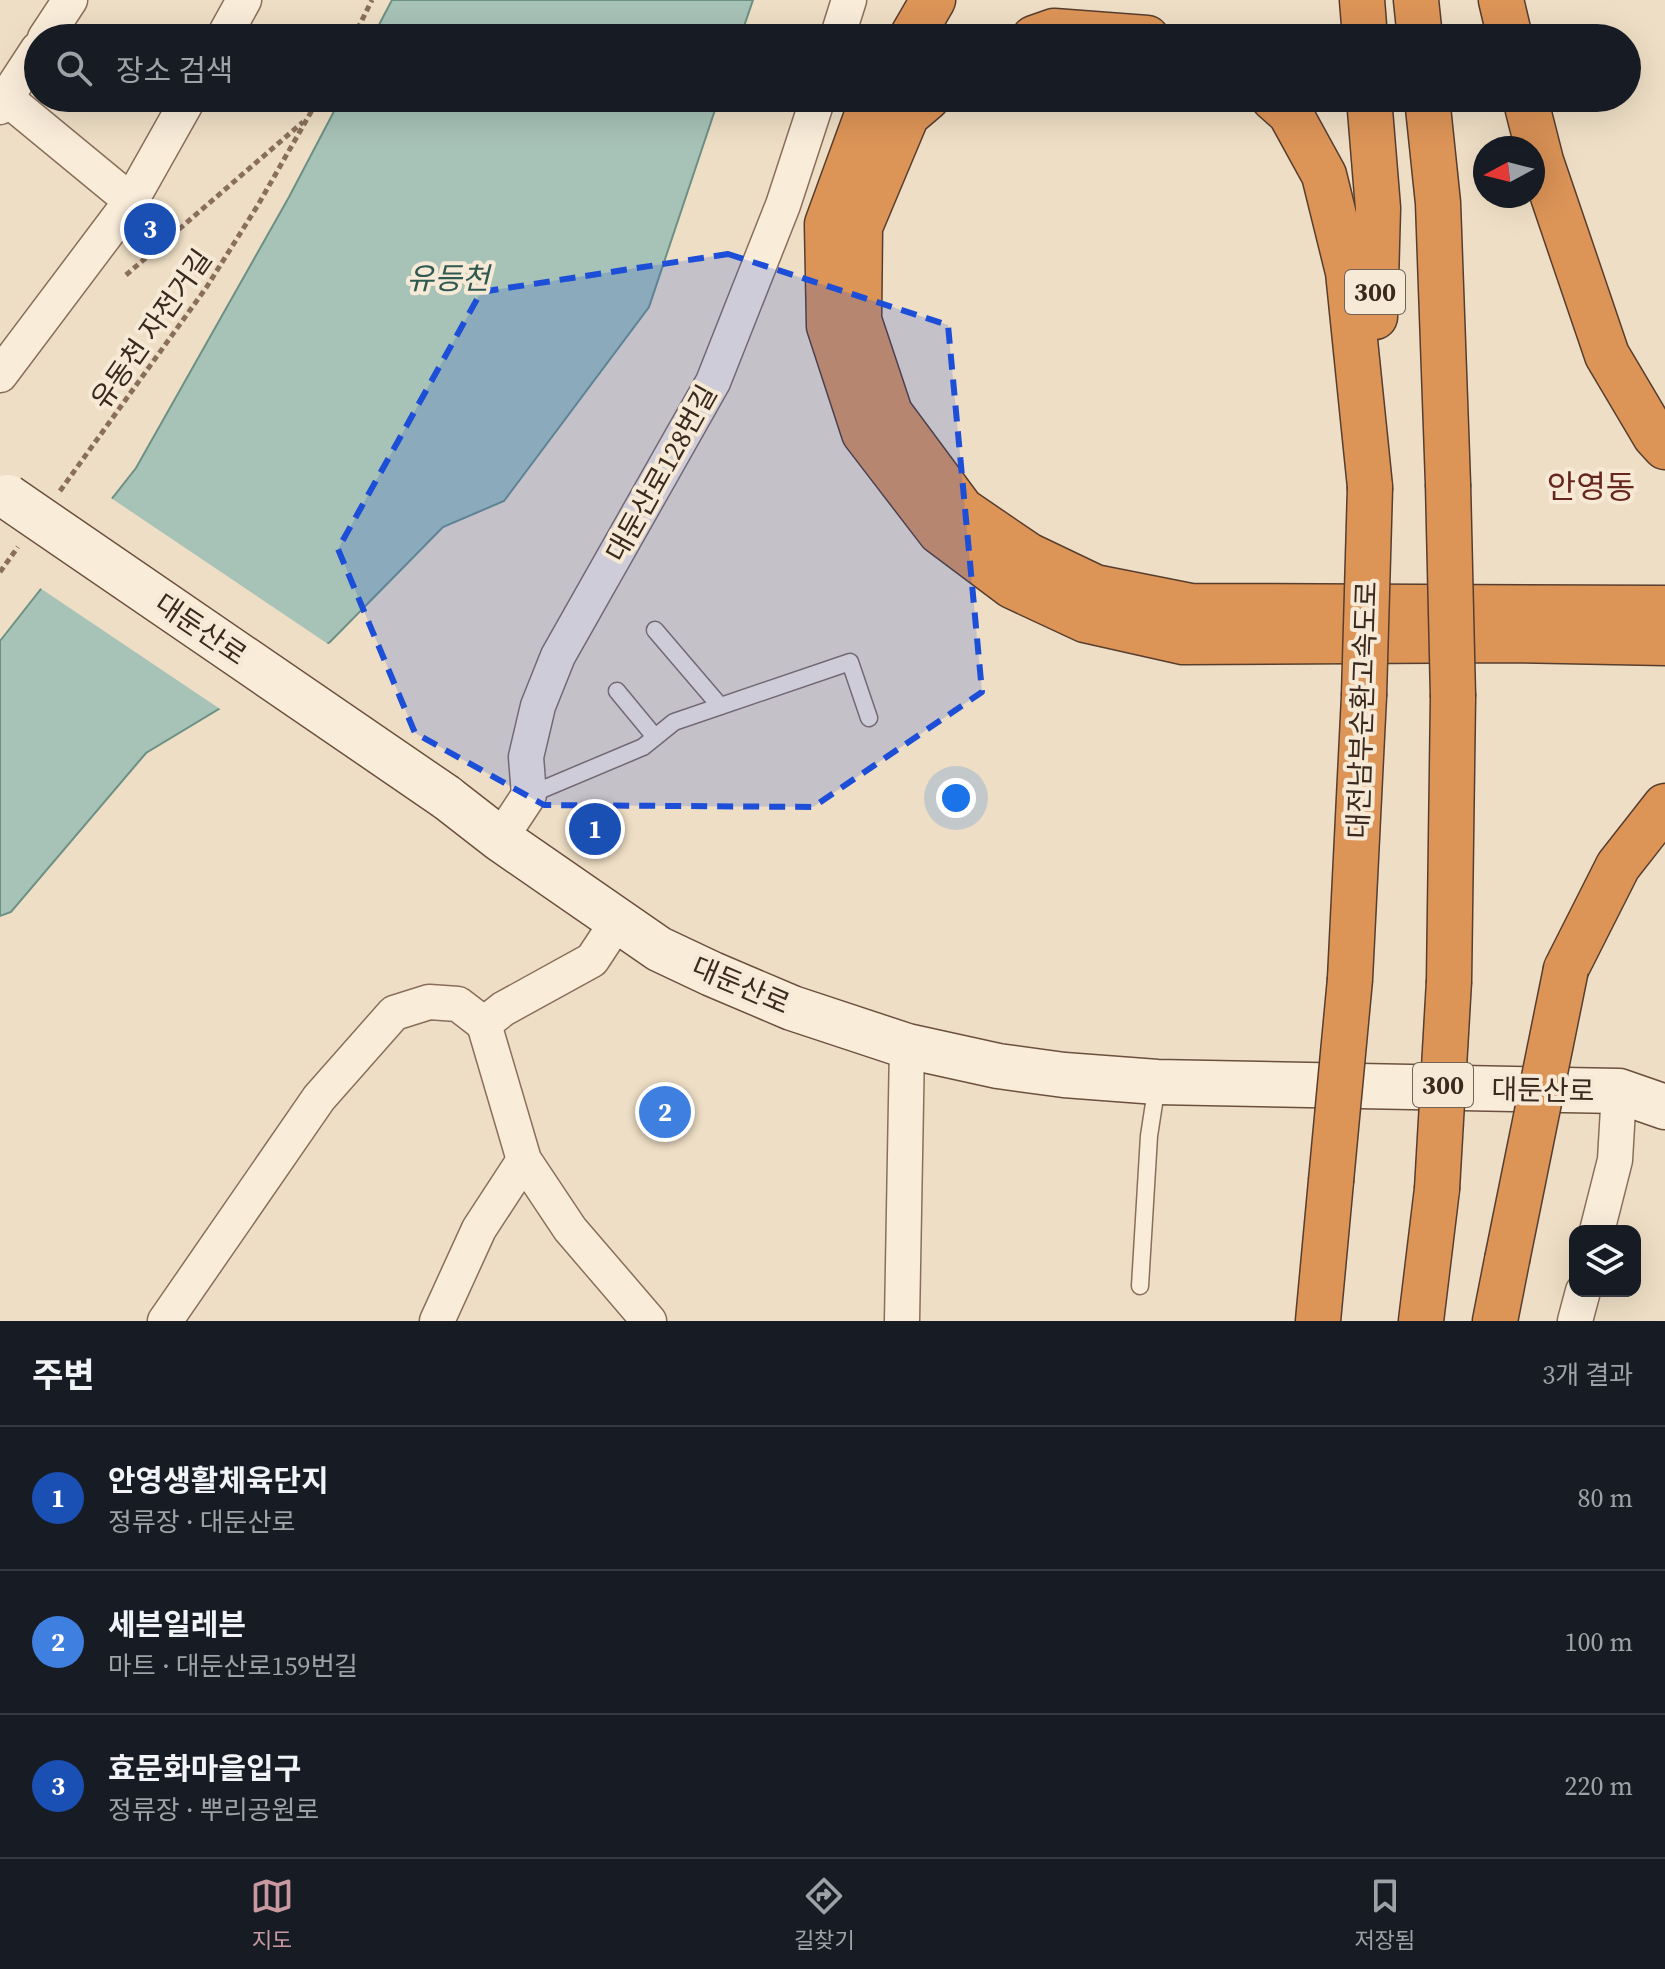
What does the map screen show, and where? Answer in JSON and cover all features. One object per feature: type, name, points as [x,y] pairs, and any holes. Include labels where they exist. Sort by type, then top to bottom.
[{"type":"highway","points":[[919,24],[933,0]]},
{"type":"highway","points":[[1362,0],[1364,24]]},
{"type":"highway","points":[[1416,0],[1419,24]]},
{"type":"highway","points":[[1501,0],[1507,24]]},
{"type":"highway","points":[[871,112],[827,224],[829,326],[864,433],[940,532],[1012,586],[1085,620],[1183,642],[1515,640],[1665,643]]},
{"type":"highway","points":[[911,112],[860,227],[859,320],[890,413],[962,510],[1028,555],[1095,587],[1191,606],[1665,608]]},
{"type":"highway","points":[[1289,112],[1324,175],[1348,272],[1370,487]]},
{"type":"highway","name":"대전남부순환고속도로","points":[[1318,1321],[1350,979],[1364,696],[1378,208],[1370,112]]},
{"type":"highway","name":"300","points":[[1421,1321],[1437,1189],[1449,981],[1453,697],[1438,203],[1428,112]]},
{"type":"highway","points":[[1529,112],[1541,161],[1607,355],[1655,436],[1665,447]]},
{"type":"highway","points":[[1495,1321],[1566,969],[1618,866],[1665,806]]},
{"type":"main road","name":"대둔산로","points":[[4,495],[446,797],[617,922],[659,949],[792,1008],[907,1046],[998,1066],[1064,1075],[1157,1082],[1619,1091],[1665,1107]]},
{"type":"main road","name":"대둔산로","points":[[1619,1091],[1665,1073]]},
{"type":"street","points":[[54,24],[70,0]]},
{"type":"street","points":[[231,24],[244,0]]},
{"type":"street","points":[[841,24],[849,0]]},
{"type":"street","points":[[24,68],[2,99],[131,201]]},
{"type":"street","points":[[0,375],[131,201],[181,112]]},
{"type":"street","name":"대둔산로128번길","points":[[529,795],[526,757],[543,694],[558,656],[713,382],[783,205],[813,112]]},
{"type":"street","points":[[500,839],[529,795]]},
{"type":"street","points":[[484,1024],[503,1009],[592,960],[617,922]]},
{"type":"street","points":[[165,1321],[319,1098],[394,1013],[429,1002],[458,1004],[484,1024],[524,1160],[570,1229],[649,1321]]},
{"type":"street","points":[[902,1321],[907,1046]]},
{"type":"street","points":[[1599,1225],[1615,1160],[1619,1091]]},
{"type":"street","points":[[437,1321],[479,1229],[524,1160]]},
{"type":"street","points":[[1575,1321],[1581,1297]]},
{"type":"lane","points":[[655,630],[720,706]]},
{"type":"lane","points":[[529,795],[643,747],[674,722],[850,662],[869,718]]},
{"type":"lane","points":[[617,691],[655,737]]},
{"type":"lane","points":[[1140,1286],[1149,1136],[1157,1082]]},
{"type":"path","points":[[360,24],[372,0]]},
{"type":"path","name":"유동천 자전거길","points":[[56,497],[206,288],[311,112]]},
{"type":"path","points":[[126,275],[308,118]]},
{"type":"path","points":[[0,572],[19,547]]},
{"type":"highlighted area","points":[[728,254],[948,325],[982,692],[813,807],[544,805],[415,733],[338,549],[481,292]]},
{"type":"water","points":[[392,0],[753,0],[745,24],[379,24]]},
{"type":"water","name":"유등천","points":[[334,112],[714,112],[649,307],[504,501],[443,527],[330,642],[146,753],[11,912],[0,916],[0,641],[136,468]]},
{"type":"pier","points":[[108,496],[331,646],[223,711],[37,586]]},
{"type":"place","name":"효문화마을입구","points":[[150,229]]},
{"type":"place","name":"안영생활체육단지","points":[[595,829]]},
{"type":"place","name":"세븐일레븐","points":[[665,1112]]},
{"type":"district","name":"안영동","points":[[1591,487]]}]
